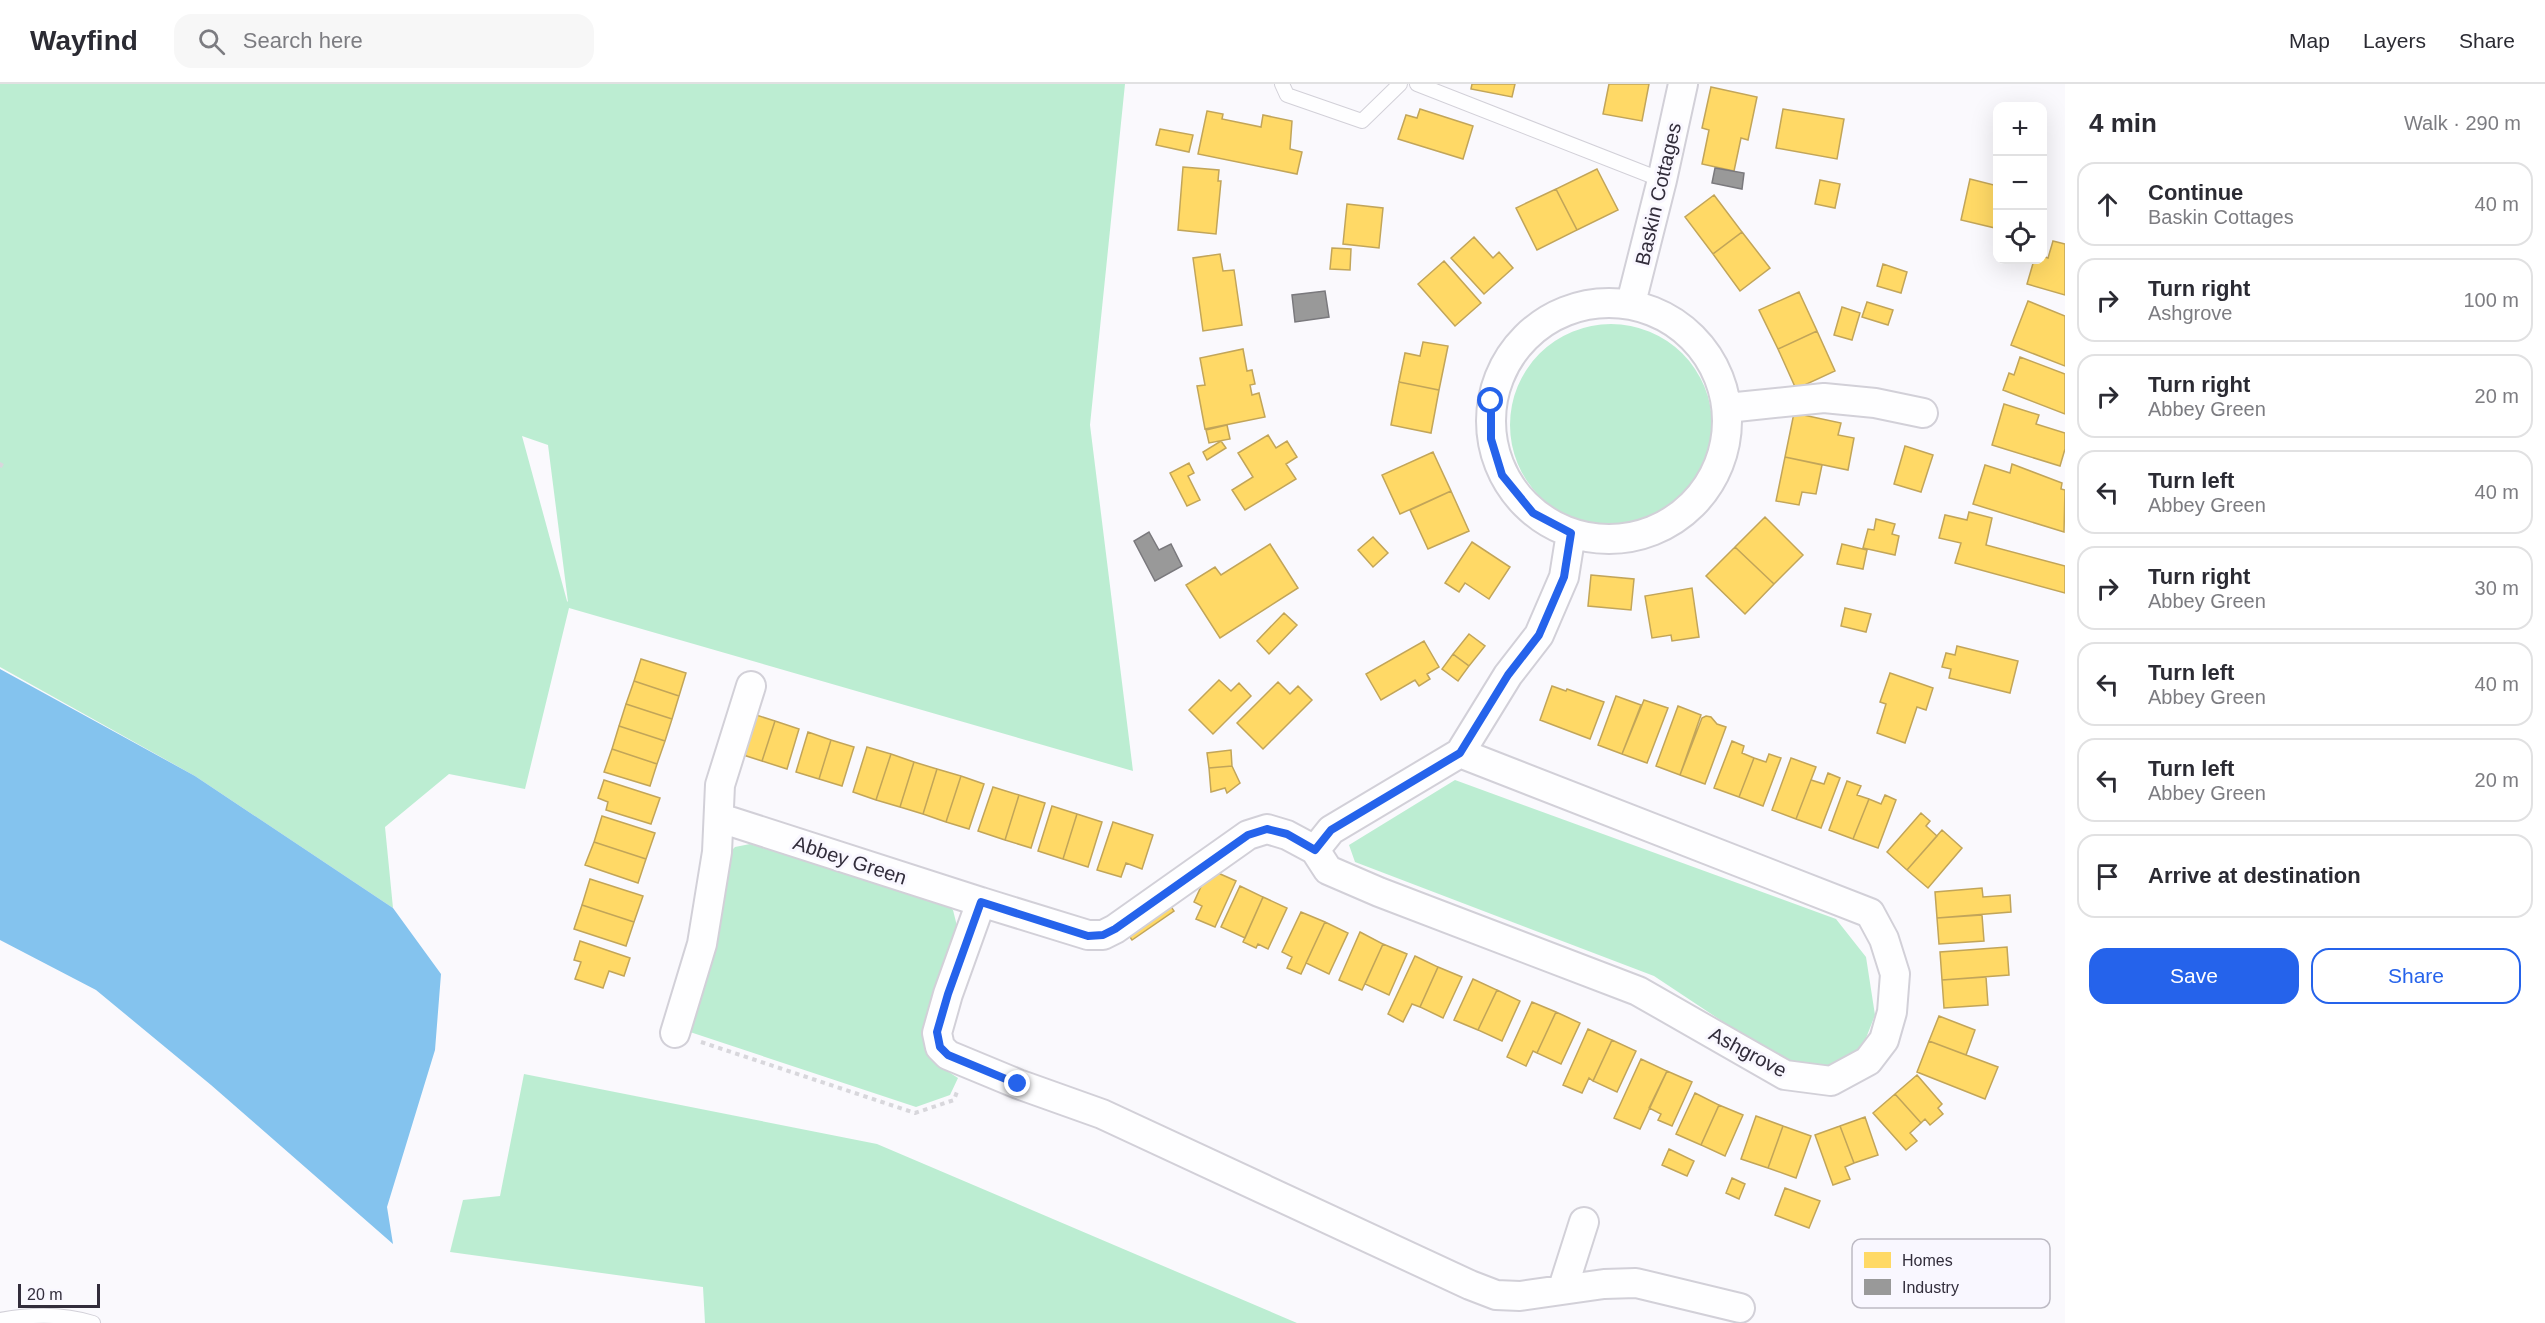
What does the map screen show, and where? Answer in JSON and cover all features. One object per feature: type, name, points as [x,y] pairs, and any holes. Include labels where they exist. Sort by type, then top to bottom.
[{"type":"street","name":"Baskin Cottages","points":[[1631,303],[1683,84]]},
{"type":"street","points":[[1594,302],[1631,303],[1686,329],[1694,336],[1714,364],[1726,398],[1728,423],[1714,477],[1685,512],[1654,531],[1613,540],[1571,533],[1533,513],[1502,475],[1491,439],[1491,401],[1514,348],[1561,311],[1594,302]]},
{"type":"street","points":[[1727,408],[1824,398],[1923,413]]},
{"type":"street","points":[[1315,850],[1331,830],[1460,753],[1508,675],[1539,635],[1564,577],[1571,533]]},
{"type":"street","points":[[675,1033],[702,944],[717,852],[720,785],[751,686]]},
{"type":"street","name":"Ashgrove","points":[[1315,850],[1328,870],[1379,892],[1638,991],[1785,1075],[1831,1081],[1868,1061],[1884,1040],[1892,1012],[1895,974],[1884,939],[1870,913],[1460,753]]},
{"type":"street","name":"Abbey Green","points":[[720,818],[1088,936],[1103,935],[1115,929],[1248,835],[1267,829],[1287,834],[1315,850]]},
{"type":"street","points":[[981,902],[937,1032],[940,1047],[948,1055],[1018,1084],[1102,1114],[1496,1294],[1520,1296],[1544,1294],[1563,1288],[1636,1283],[1740,1308]]},
{"type":"street","points":[[1563,1288],[1584,1222]]},
{"type":"lane","points":[[1282,84],[1287,95],[1362,121],[1400,84]]},
{"type":"lane","points":[[1417,84],[1662,180]]},
{"type":"lane","points":[[0,1320],[29,1315],[74,1317],[93,1323]]},
{"type":"path","points":[[675,1033],[915,1113],[954,1100],[968,1063]]},
{"type":"green space","points":[[0,84],[1125,84],[1090,425],[1133,771],[569,608],[525,789],[449,774],[385,827],[393,908],[195,776],[0,667]],"holes":[[[522,436],[548,445],[568,602]]]},
{"type":"green space","points":[[1601,324],[1621,324],[1650,331],[1683,353],[1705,386],[1712,425],[1705,464],[1683,497],[1650,519],[1621,526],[1601,526],[1572,519],[1539,497],[1517,464],[1510,435],[1510,415],[1517,386],[1539,353],[1572,331]]},
{"type":"green space","points":[[1455,780],[1836,919],[1866,957],[1875,1015],[1861,1051],[1834,1067],[1807,1070],[1767,1051],[1654,976],[1355,862],[1349,845]]},
{"type":"green space","points":[[750,844],[946,904],[953,910],[957,926],[924,1030],[930,1052],[938,1065],[958,1078],[950,1095],[916,1107],[687,1031],[729,853],[735,847]]},
{"type":"green space","points":[[524,1074],[877,1144],[1297,1323],[705,1323],[703,1287],[450,1252],[463,1200],[500,1196]]},
{"type":"water","points":[[0,669],[195,776],[393,908],[441,974],[435,1050],[387,1207],[393,1244],[211,1085],[96,990],[0,940]]},
{"type":"building: Homes","points":[[1472,84],[1515,84],[1512,97],[1471,89]]},
{"type":"building: Homes","points":[[1609,84],[1649,84],[1642,121],[1603,114]]},
{"type":"building: Homes","points":[[1711,87],[1757,97],[1748,140],[1741,138],[1734,171],[1702,164],[1709,130],[1702,128]]},
{"type":"building: Homes","points":[[1420,109],[1473,126],[1463,159],[1398,139],[1406,115],[1417,118]]},
{"type":"building: Homes","points":[[1783,109],[1844,119],[1837,159],[1776,148]]},
{"type":"building: Homes","points":[[1207,111],[1223,114],[1222,119],[1261,127],[1263,115],[1292,121],[1290,149],[1302,152],[1297,174],[1198,154]]},
{"type":"building: Homes","points":[[1160,129],[1193,135],[1189,152],[1156,145]]},
{"type":"building: Homes","points":[[1183,167],[1219,170],[1218,181],[1221,181],[1216,234],[1178,230]]},
{"type":"building: Homes","points":[[1597,169],[1618,210],[1577,230],[1556,189]]},
{"type":"building: Homes","points":[[1970,179],[1993,185],[1993,228],[1961,220]]},
{"type":"building: Homes","points":[[1820,180],[1840,184],[1835,208],[1815,204]]},
{"type":"building: Homes","points":[[1556,189],[1577,230],[1537,250],[1516,208]]},
{"type":"building: Homes","points":[[1714,195],[1742,232],[1713,254],[1685,217]]},
{"type":"building: Homes","points":[[1347,204],[1383,208],[1379,248],[1343,244]]},
{"type":"building: Homes","points":[[1742,232],[1770,268],[1740,291],[1713,254]]},
{"type":"building: Homes","points":[[1474,237],[1493,258],[1499,252],[1513,268],[1484,294],[1451,258]]},
{"type":"building: Homes","points":[[2053,241],[2065,244],[2065,295],[2027,284],[2033,264],[2047,264]]},
{"type":"building: Homes","points":[[1332,248],[1351,249],[1350,270],[1330,269]]},
{"type":"building: Homes","points":[[1220,254],[1223,271],[1234,270],[1242,325],[1203,331],[1193,258]]},
{"type":"building: Homes","points":[[1444,261],[1481,303],[1455,326],[1418,284]]},
{"type":"building: Homes","points":[[1883,264],[1907,272],[1901,293],[1877,286]]},
{"type":"building: Homes","points":[[1799,292],[1817,331],[1778,349],[1759,310]]},
{"type":"building: Homes","points":[[2028,301],[2065,316],[2065,366],[2011,345]]},
{"type":"building: Homes","points":[[1867,302],[1893,310],[1888,325],[1862,317]]},
{"type":"building: Homes","points":[[1842,307],[1860,313],[1852,340],[1834,335]]},
{"type":"building: Homes","points":[[1817,331],[1835,371],[1796,389],[1778,349]]},
{"type":"building: Homes","points":[[1423,342],[1448,346],[1439,390],[1399,382],[1405,353],[1420,356]]},
{"type":"building: Homes","points":[[1243,349],[1247,371],[1252,370],[1255,384],[1250,385],[1252,395],[1259,393],[1265,417],[1205,429],[1197,386],[1205,385],[1200,358]]},
{"type":"building: Homes","points":[[2020,357],[2065,374],[2065,414],[2003,390],[2009,373],[2014,375]]},
{"type":"building: Homes","points":[[1399,382],[1439,390],[1431,433],[1391,425]]},
{"type":"building: Homes","points":[[2004,404],[2039,415],[2036,424],[2065,433],[2065,449],[2060,466],[1992,445]]},
{"type":"building: Homes","points":[[1794,413],[1841,423],[1838,435],[1854,438],[1848,470],[1785,457]]},
{"type":"building: Homes","points":[[1227,425],[1230,439],[1209,443],[1206,430]]},
{"type":"building: Homes","points":[[1268,435],[1276,448],[1287,441],[1297,457],[1286,464],[1296,479],[1245,510],[1232,490],[1253,477],[1238,453]]},
{"type":"building: Homes","points":[[1221,441],[1226,448],[1207,460],[1203,452]]},
{"type":"building: Homes","points":[[1905,446],[1933,455],[1921,492],[1894,484]]},
{"type":"building: Homes","points":[[1433,452],[1451,491],[1400,514],[1382,475]]},
{"type":"building: Homes","points":[[1785,457],[1822,465],[1816,494],[1802,492],[1799,505],[1776,501]]},
{"type":"building: Homes","points":[[1189,463],[1194,473],[1188,476],[1200,500],[1187,506],[1170,473]]},
{"type":"building: Homes","points":[[2012,464],[2062,483],[2061,489],[2065,490],[2064,532],[1973,504],[1985,465],[2010,473]]},
{"type":"building: Homes","points":[[1451,491],[1469,531],[1428,549],[1410,510]]},
{"type":"building: Homes","points":[[1969,512],[1992,518],[1986,545],[2065,566],[2065,593],[1955,563],[1961,543],[1939,538],[1945,515],[1967,520]]},
{"type":"building: Homes","points":[[1765,517],[1803,555],[1774,584],[1735,547]]},
{"type":"building: Homes","points":[[1876,519],[1895,524],[1892,534],[1899,536],[1895,555],[1863,548],[1868,529],[1874,530]]},
{"type":"building: Homes","points":[[1373,537],[1388,553],[1373,567],[1358,550]]},
{"type":"building: Homes","points":[[1472,542],[1510,567],[1489,599],[1465,583],[1459,592],[1445,583]]},
{"type":"building: Homes","points":[[1270,544],[1298,588],[1220,638],[1186,585],[1215,567],[1221,575]]},
{"type":"building: Homes","points":[[1842,544],[1867,550],[1863,569],[1837,564]]},
{"type":"building: Homes","points":[[1735,547],[1774,584],[1745,614],[1706,576]]},
{"type":"building: Homes","points":[[1591,575],[1634,579],[1631,610],[1588,606]]},
{"type":"building: Homes","points":[[1692,588],[1699,637],[1672,641],[1671,635],[1652,638],[1645,596]]},
{"type":"building: Homes","points":[[1845,608],[1871,614],[1866,632],[1841,626]]},
{"type":"building: Homes","points":[[1284,613],[1297,625],[1269,654],[1257,641]]},
{"type":"building: Homes","points":[[1469,634],[1485,646],[1469,666],[1453,654]]},
{"type":"building: Homes","points":[[1424,641],[1439,667],[1427,674],[1430,679],[1419,686],[1415,680],[1381,700],[1366,674]]},
{"type":"building: Homes","points":[[1957,646],[2018,661],[2010,693],[1949,678],[1951,669],[1942,667],[1946,653],[1955,655]]},
{"type":"building: Homes","points":[[1453,654],[1469,666],[1458,681],[1442,669]]},
{"type":"building: Homes","points":[[641,659],[686,673],[679,696],[634,681]]},
{"type":"building: Homes","points":[[1890,673],[1933,688],[1926,710],[1917,707],[1905,743],[1877,733],[1886,704],[1880,702]]},
{"type":"building: Homes","points":[[1219,680],[1231,691],[1239,683],[1251,696],[1213,734],[1189,710]]},
{"type":"building: Homes","points":[[634,681],[679,696],[672,719],[626,704]]},
{"type":"building: Homes","points":[[1278,682],[1290,694],[1298,686],[1312,700],[1263,749],[1237,723]]},
{"type":"building: Homes","points":[[1552,686],[1604,702],[1590,739],[1540,720]]},
{"type":"building: Homes","points":[[1616,696],[1641,705],[1622,754],[1598,745]]},
{"type":"building: Homes","points":[[1644,700],[1668,708],[1647,763],[1622,754]]},
{"type":"building: Homes","points":[[626,704],[672,719],[665,741],[619,726]]},
{"type":"building: Homes","points":[[1678,706],[1701,715],[1680,775],[1656,766]]},
{"type":"building: Homes","points":[[750,713],[775,721],[762,761],[737,753]]},
{"type":"building: Homes","points":[[1706,716],[1726,727],[1705,784],[1680,775],[1702,718]]},
{"type":"building: Homes","points":[[775,721],[799,729],[787,769],[762,761]]},
{"type":"building: Homes","points":[[619,726],[665,741],[657,764],[612,749]]},
{"type":"building: Homes","points":[[808,732],[831,740],[819,779],[796,772]]},
{"type":"building: Homes","points":[[831,740],[854,747],[842,786],[819,779]]},
{"type":"building: Homes","points":[[1732,741],[1744,746],[1742,753],[1754,758],[1739,797],[1714,788]]},
{"type":"building: Homes","points":[[867,747],[891,754],[876,800],[853,792]]},
{"type":"building: Homes","points":[[612,749],[657,764],[650,786],[604,772]]},
{"type":"building: Homes","points":[[1231,750],[1232,766],[1209,768],[1207,753]]},
{"type":"building: Homes","points":[[891,754],[914,762],[900,807],[876,800]]},
{"type":"building: Homes","points":[[1769,754],[1781,758],[1763,806],[1739,797],[1754,758],[1766,762]]},
{"type":"building: Homes","points":[[1791,758],[1816,767],[1796,819],[1772,810]]},
{"type":"building: Homes","points":[[914,762],[937,769],[923,814],[900,807]]},
{"type":"building: Homes","points":[[1232,766],[1240,783],[1227,793],[1225,788],[1211,792],[1209,768]]},
{"type":"building: Homes","points":[[937,769],[961,776],[946,822],[923,814]]},
{"type":"building: Homes","points":[[1828,773],[1840,778],[1821,828],[1796,819],[1811,780],[1824,784]]},
{"type":"building: Homes","points":[[961,776],[984,784],[969,829],[946,822]]},
{"type":"building: Homes","points":[[604,780],[660,798],[651,824],[606,810],[608,802],[598,798]]},
{"type":"building: Homes","points":[[1847,781],[1861,786],[1857,795],[1869,799],[1853,839],[1829,830]]},
{"type":"building: Homes","points":[[993,787],[1019,795],[1005,840],[978,831]]},
{"type":"building: Homes","points":[[1019,795],[1045,803],[1031,848],[1005,840]]},
{"type":"building: Homes","points":[[1885,795],[1896,800],[1878,848],[1853,839],[1869,799],[1881,804]]},
{"type":"building: Homes","points":[[1052,806],[1077,814],[1063,859],[1038,851]]},
{"type":"building: Homes","points":[[1921,813],[1930,821],[1926,826],[1937,836],[1907,870],[1887,852]]},
{"type":"building: Homes","points":[[1077,814],[1102,822],[1088,867],[1063,859]]},
{"type":"building: Homes","points":[[602,816],[655,833],[646,859],[594,842]]},
{"type":"building: Homes","points":[[1113,822],[1153,835],[1142,869],[1126,863],[1121,877],[1097,870]]},
{"type":"building: Homes","points":[[1942,830],[1962,848],[1928,888],[1907,870]]},
{"type":"building: Homes","points":[[594,842],[646,859],[638,883],[585,865]]},
{"type":"building: Homes","points":[[1209,869],[1236,881],[1215,927],[1196,919],[1202,906],[1194,902]]},
{"type":"building: Homes","points":[[590,879],[643,896],[634,922],[582,905]]},
{"type":"building: Homes","points":[[1240,886],[1263,897],[1245,938],[1221,927]]},
{"type":"building: Homes","points":[[1982,888],[1983,897],[2010,895],[2011,912],[1937,918],[1935,892]]},
{"type":"building: Homes","points":[[1263,897],[1287,908],[1268,949],[1258,944],[1256,948],[1243,942]]},
{"type":"building: Homes","points":[[1165,898],[1174,911],[1132,940],[1123,927]]},
{"type":"building: Homes","points":[[582,905],[634,922],[626,946],[574,929]]},
{"type":"building: Homes","points":[[1301,912],[1325,922],[1301,974],[1287,968],[1292,957],[1282,952]]},
{"type":"building: Homes","points":[[1982,915],[1984,941],[1939,944],[1937,918]]},
{"type":"building: Homes","points":[[1325,922],[1348,933],[1329,974],[1306,963]]},
{"type":"building: Homes","points":[[1360,932],[1383,944],[1362,990],[1339,980]]},
{"type":"building: Homes","points":[[580,941],[630,958],[624,976],[609,971],[603,988],[575,979],[581,962],[574,960]]},
{"type":"building: Homes","points":[[1383,944],[1407,954],[1389,995],[1365,984]]},
{"type":"building: Homes","points":[[2007,947],[2009,975],[1942,980],[1940,952]]},
{"type":"building: Homes","points":[[1415,956],[1438,967],[1420,1007],[1412,1004],[1403,1022],[1388,1014]]},
{"type":"building: Homes","points":[[1438,967],[1462,977],[1443,1018],[1420,1007]]},
{"type":"building: Homes","points":[[1986,977],[1988,1005],[1944,1008],[1942,980]]},
{"type":"building: Homes","points":[[1473,979],[1497,990],[1478,1030],[1454,1020]]},
{"type":"building: Homes","points":[[1497,990],[1520,1001],[1502,1041],[1478,1030]]},
{"type":"building: Homes","points":[[1532,1002],[1556,1012],[1537,1053],[1533,1051],[1526,1066],[1507,1057]]},
{"type":"building: Homes","points":[[1556,1012],[1580,1023],[1561,1064],[1537,1053]]},
{"type":"building: Homes","points":[[1939,1016],[1975,1030],[1966,1055],[1929,1041]]},
{"type":"building: Homes","points":[[1588,1029],[1612,1040],[1593,1081],[1589,1078],[1582,1093],[1563,1085]]},
{"type":"building: Homes","points":[[1612,1040],[1636,1051],[1617,1092],[1593,1081]]},
{"type":"building: Homes","points":[[1929,1041],[1998,1067],[1985,1099],[1917,1072]]},
{"type":"building: Homes","points":[[1641,1059],[1667,1071],[1640,1129],[1614,1118]]},
{"type":"building: Homes","points":[[1667,1071],[1692,1082],[1672,1126],[1658,1120],[1661,1114],[1649,1108]]},
{"type":"building: Homes","points":[[1917,1075],[1942,1104],[1938,1108],[1943,1114],[1930,1125],[1925,1119],[1921,1123],[1895,1094]]},
{"type":"building: Homes","points":[[1695,1093],[1719,1105],[1701,1145],[1676,1134]]},
{"type":"building: Homes","points":[[1895,1094],[1921,1123],[1910,1133],[1917,1141],[1906,1150],[1873,1113]]},
{"type":"building: Homes","points":[[1719,1105],[1743,1115],[1725,1156],[1701,1145]]},
{"type":"building: Homes","points":[[1756,1116],[1783,1126],[1768,1168],[1741,1159]]},
{"type":"building: Homes","points":[[1865,1117],[1878,1155],[1854,1163],[1840,1126]]},
{"type":"building: Homes","points":[[1783,1126],[1811,1136],[1796,1178],[1768,1168]]},
{"type":"building: Homes","points":[[1840,1126],[1854,1163],[1845,1167],[1850,1179],[1833,1185],[1815,1135]]},
{"type":"building: Homes","points":[[1669,1149],[1694,1161],[1687,1176],[1662,1165]]},
{"type":"building: Homes","points":[[1732,1178],[1745,1184],[1739,1199],[1726,1193]]},
{"type":"building: Homes","points":[[1785,1188],[1820,1201],[1809,1228],[1775,1215]]},
{"type":"building: Industry","points":[[1715,168],[1744,173],[1742,189],[1712,183]]},
{"type":"building: Industry","points":[[1325,291],[1329,317],[1295,322],[1292,295]]},
{"type":"building: Industry","points":[[1149,532],[1159,550],[1171,544],[1182,566],[1155,581],[1134,541]]},
{"type":"route","points":[[1018,1084],[948,1055],[940,1047],[937,1032],[981,902],[1088,936],[1103,935],[1115,929],[1248,835],[1267,829],[1287,834],[1315,850],[1331,830],[1460,753],[1508,675],[1539,635],[1564,577],[1571,533],[1533,513],[1502,475],[1491,439],[1491,401]]}]
